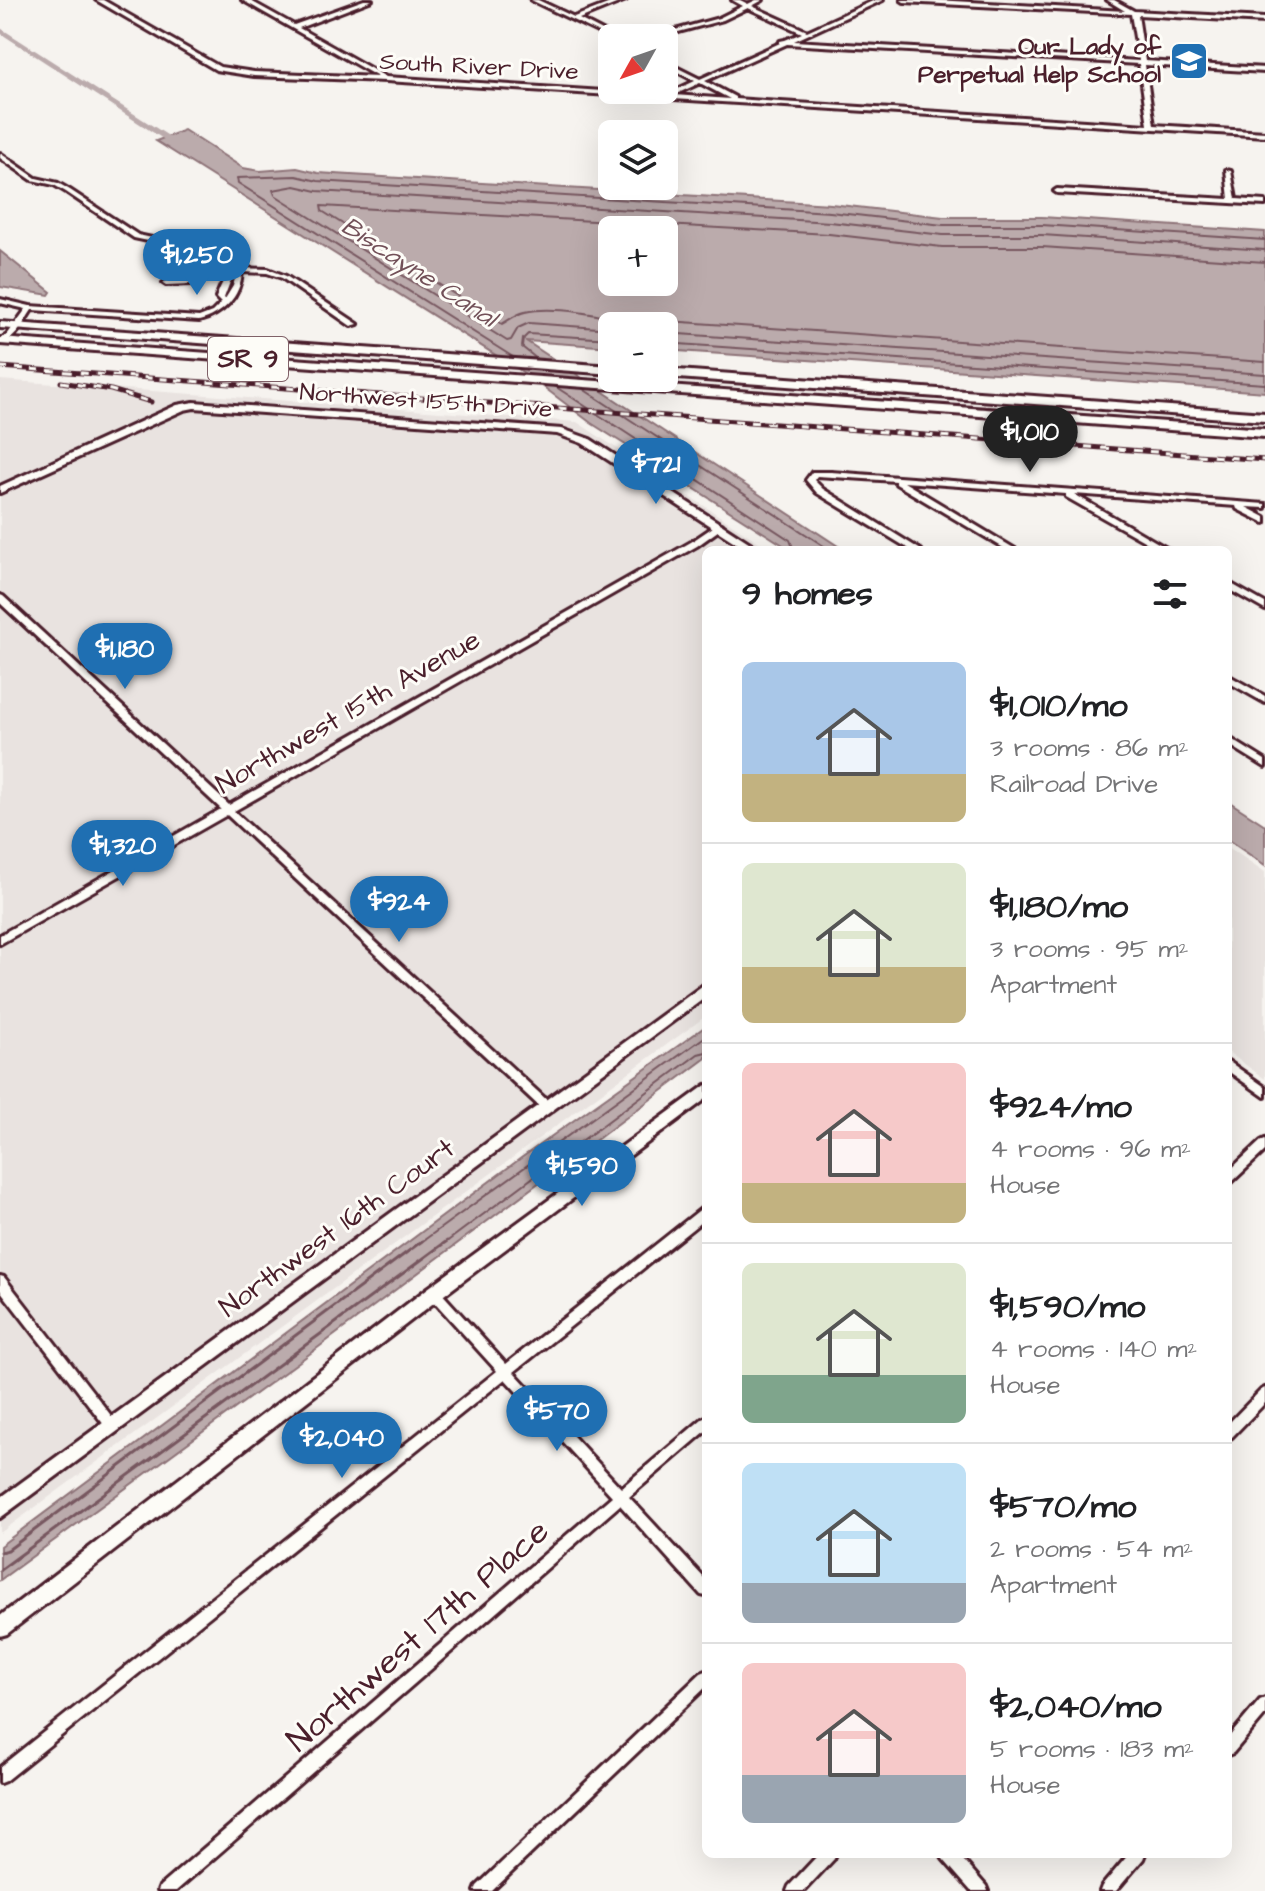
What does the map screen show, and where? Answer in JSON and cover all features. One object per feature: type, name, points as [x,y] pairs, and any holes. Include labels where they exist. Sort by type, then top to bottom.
[{"type":"main road","name":"SR 9","points":[[0,325],[598,369]]},
{"type":"main road","name":"SR 9","points":[[1,341],[1265,433]]},
{"type":"main road","points":[[678,374],[1265,417]]},
{"type":"street","name":"South River Drive","points":[[99,0],[218,69],[254,74],[598,93]]},
{"type":"street","points":[[245,0],[386,79]]},
{"type":"street","points":[[295,27],[369,0]]},
{"type":"street","points":[[534,0],[598,31]]},
{"type":"street","points":[[574,19],[623,0]]},
{"type":"street","points":[[735,0],[807,33]]},
{"type":"street","points":[[678,30],[721,19],[760,0]]},
{"type":"street","points":[[678,91],[880,0]]},
{"type":"street","points":[[904,0],[1265,20]]},
{"type":"street","points":[[1110,0],[1135,14],[1151,126]]},
{"type":"street","points":[[1124,6],[1135,0]]},
{"type":"street","points":[[782,42],[1265,70]]},
{"type":"street","points":[[678,70],[739,101]]},
{"type":"street","name":"South River Drive","points":[[678,98],[1265,134]]},
{"type":"street","points":[[0,155],[34,179],[56,184],[68,191],[136,237],[211,252],[228,266],[239,270],[259,270],[284,277],[354,324]]},
{"type":"street","points":[[1228,171],[1233,201]]},
{"type":"street","points":[[1057,191],[1265,203]]},
{"type":"street","points":[[166,283],[189,283],[200,263]]},
{"type":"street","points":[[0,301],[30,308],[199,319],[216,314],[229,299],[240,282],[239,270]]},
{"type":"street","points":[[1,341],[10,337],[30,308]]},
{"type":"street","name":"Northwest 155th Drive","points":[[0,490],[181,407],[212,405],[572,434],[719,526]]},
{"type":"street","points":[[910,546],[820,491],[810,480],[815,474],[831,474],[1265,506]]},
{"type":"street","points":[[897,481],[1006,546]]},
{"type":"street","points":[[1064,492],[1159,546]]},
{"type":"street","points":[[1235,504],[1265,520]]},
{"type":"street","points":[[719,526],[749,546]]},
{"type":"street","name":"Northwest 15th Avenue","points":[[0,940],[694,544],[719,526]]},
{"type":"street","points":[[1232,587],[1265,607]]},
{"type":"street","points":[[0,598],[546,1106]]},
{"type":"street","points":[[1232,680],[1265,700]]},
{"type":"street","points":[[1232,743],[1265,764]]},
{"type":"street","name":"Northwest 16th Court","points":[[0,1509],[702,992]]},
{"type":"street","points":[[1232,1068],[1265,1093]]},
{"type":"street","points":[[0,1627],[434,1293],[702,1094]]},
{"type":"street","points":[[1232,1175],[1265,1144]]},
{"type":"street","points":[[0,1776],[702,1214]]},
{"type":"street","points":[[0,1281],[112,1426]]},
{"type":"street","points":[[434,1293],[702,1586]]},
{"type":"street","points":[[1232,1429],[1265,1394]]},
{"type":"street","name":"Northwest 17th Place","points":[[165,1891],[702,1426]]},
{"type":"street","points":[[482,1891],[702,1682]]},
{"type":"street","points":[[1232,1743],[1265,1705]]},
{"type":"street","points":[[794,1891],[825,1858]]},
{"type":"street","points":[[952,1858],[981,1891]]},
{"type":"street","points":[[1107,1891],[1135,1858]]},
{"type":"shaded area","points":[[0,380],[577,422],[765,546],[702,546],[702,1019],[0,1533]]},
{"type":"shaded area","points":[[1232,850],[1265,872],[1265,1079],[1232,1055]]},
{"type":"water","points":[[184,130],[243,168],[260,171],[297,168],[318,173],[598,190],[598,200],[678,200],[678,195],[831,204],[943,217],[1042,217],[1265,232],[1265,392],[678,351],[678,312],[598,312],[598,346],[526,341],[598,388],[598,392],[604,392],[838,546],[785,546],[591,423],[529,376],[156,141]]},
{"type":"water","points":[[0,251],[51,292],[49,295],[0,287]]},
{"type":"water","points":[[1232,804],[1265,825],[1265,865],[1232,843]]},
{"type":"water","points":[[702,1029],[702,1061],[0,1580],[0,1546],[521,1158]]},
{"type":"waterway","name":"Biscayne Canal","points":[[0,30],[177,144]]},
{"type":"railway","points":[[0,367],[1265,460]]},
{"type":"railway","points":[[61,382],[111,390],[151,402]]},
{"type":"place","name":"Our Lady of Perpetual Help School","points":[[1189,61]]}]
